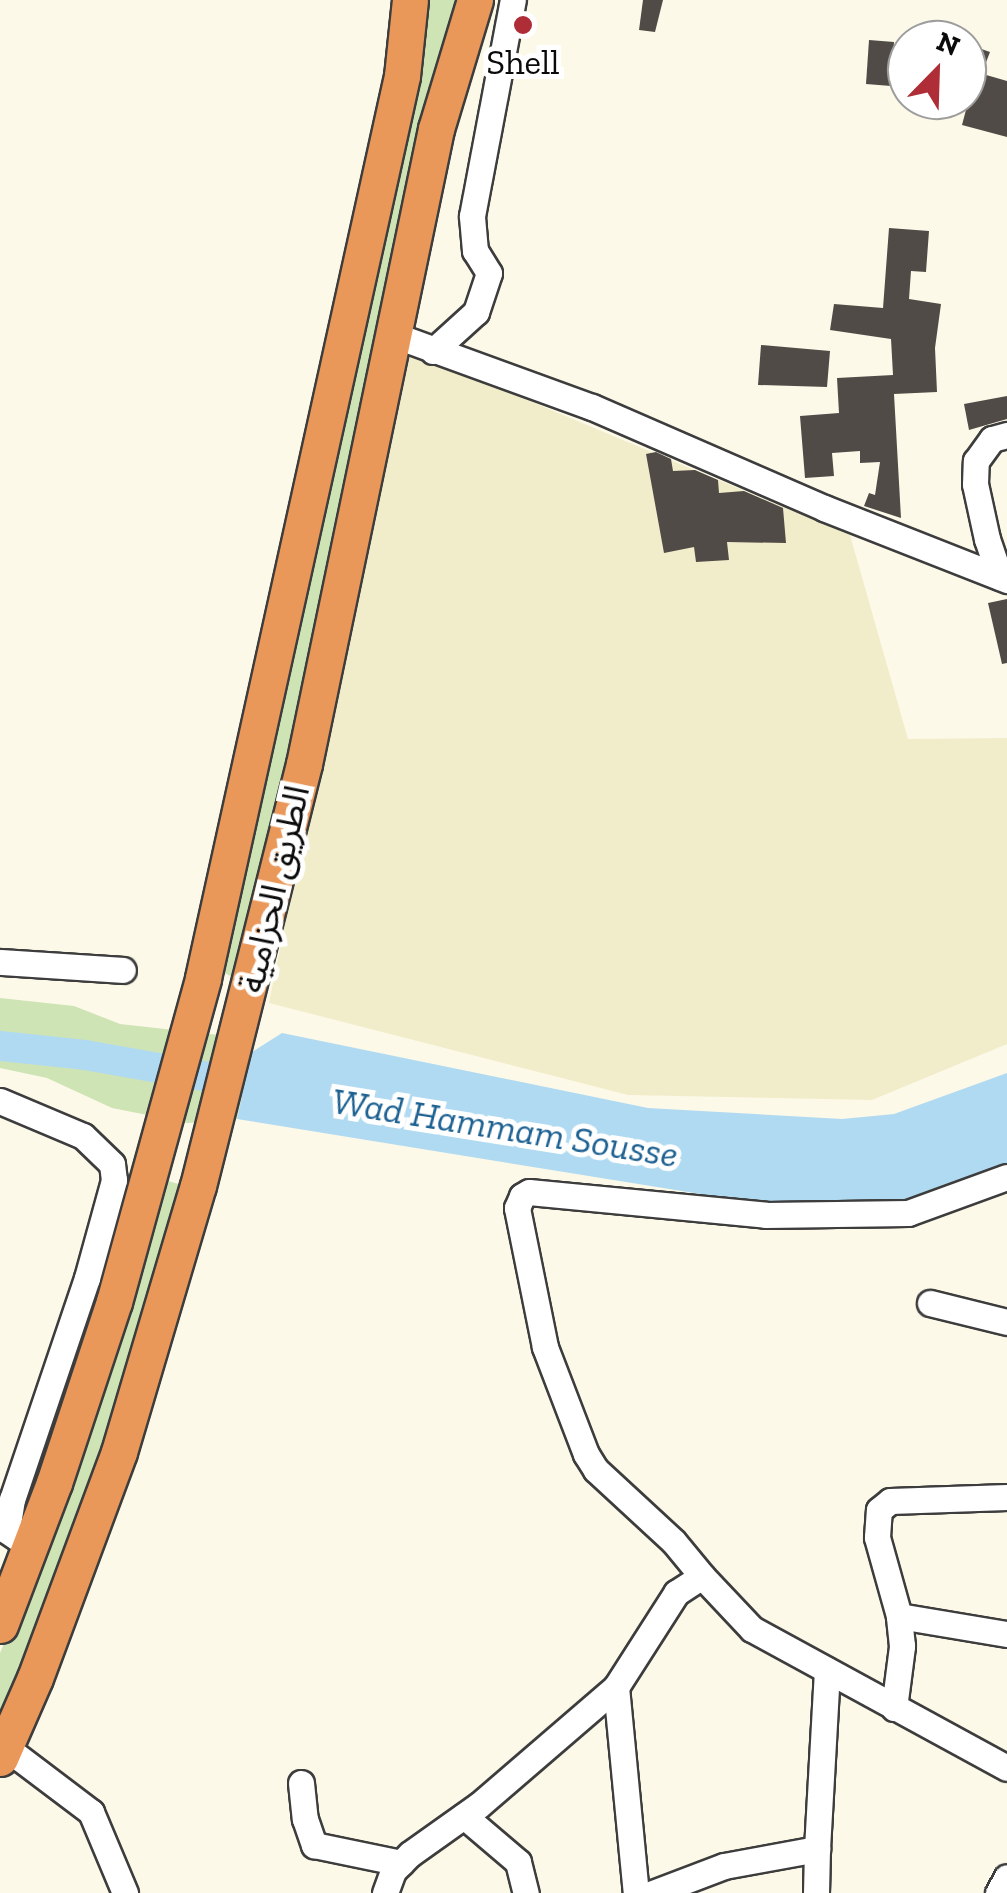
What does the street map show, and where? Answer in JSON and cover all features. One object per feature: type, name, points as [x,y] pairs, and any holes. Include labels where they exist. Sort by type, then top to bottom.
[{"type":"highway","name":"الطريق الحزامية","points":[[0,1624],[12,1536],[114,1302],[202,978],[402,76],[410,0]]},
{"type":"highway","name":"الطريق الحزامية","points":[[2,1752],[119,1452],[198,1186],[251,988],[304,764],[436,129],[475,0]]},
{"type":"street","points":[[433,350],[476,312],[489,273],[475,250],[472,216],[514,0]]},
{"type":"street","points":[[394,335],[592,407],[824,508],[1004,578]]},
{"type":"street","points":[[1004,578],[987,538],[976,462],[992,439],[1007,435]]},
{"type":"street","points":[[0,962],[122,970]]},
{"type":"street","points":[[0,1101],[83,1136],[112,1164],[114,1180],[87,1278],[16,1486],[12,1536]]},
{"type":"street","points":[[1007,1177],[908,1212],[766,1215],[529,1192],[522,1196],[517,1208],[545,1347],[586,1454],[596,1470],[674,1541],[752,1629],[1007,1768]]},
{"type":"street","points":[[930,1303],[1007,1322]]},
{"type":"street","points":[[894,1708],[902,1646],[899,1616],[877,1537],[883,1504],[1007,1497]]},
{"type":"street","points":[[385,1893],[401,1863],[464,1816],[616,1688],[676,1593],[702,1576]]},
{"type":"street","points":[[899,1616],[1007,1634]]},
{"type":"street","points":[[816,1893],[826,1670]]},
{"type":"street","points":[[616,1688],[636,1893]]},
{"type":"street","points":[[2,1752],[91,1812],[125,1893]]},
{"type":"street","points":[[301,1783],[305,1820],[314,1845],[401,1863]]},
{"type":"street","points":[[464,1816],[518,1862],[526,1893]]},
{"type":"street","points":[[654,1893],[724,1866],[817,1849]]},
{"type":"street","points":[[998,1893],[1007,1877]]},
{"type":"shaded area","points":[[398,355],[439,363],[850,535],[908,739],[1007,738],[1007,1044],[872,1100],[628,1095],[269,1003]]},
{"type":"green space","points":[[419,0],[464,0],[243,982],[214,968]]},
{"type":"green space","points":[[0,998],[74,1006],[120,1024],[219,1035],[252,1052],[237,1119],[188,1123],[112,1108],[47,1078],[0,1068]]},
{"type":"green space","points":[[161,1179],[189,1187],[151,1319],[0,1730],[0,1653],[41,1552]]},
{"type":"water","points":[[282,1033],[648,1108],[842,1119],[894,1114],[1007,1073],[1007,1163],[904,1203],[768,1205],[237,1119],[252,1052]]},
{"type":"building","points":[[643,0],[663,0],[655,32],[639,30]]},
{"type":"building","points":[[869,40],[887,41],[887,86],[866,84]]},
{"type":"building","points":[[987,75],[1007,81],[1007,137],[962,125],[963,120],[987,120]]},
{"type":"building","points":[[889,228],[929,231],[926,272],[911,271],[909,299],[941,304],[935,348],[937,392],[894,394],[901,518],[864,506],[869,493],[875,495],[880,462],[860,463],[860,451],[832,453],[834,476],[805,478],[800,416],[839,413],[837,378],[893,375],[891,339],[830,330],[834,304],[883,308]]},
{"type":"building","points":[[761,345],[830,351],[827,387],[758,385]]},
{"type":"building","points":[[1007,396],[1007,419],[969,430],[964,404]]},
{"type":"building","points":[[656,452],[671,459],[673,471],[695,470],[718,480],[719,493],[744,491],[783,508],[786,543],[727,542],[729,560],[696,562],[694,547],[664,553],[646,454]]},
{"type":"building","points":[[1007,599],[1007,663],[1002,664],[988,603]]},
{"type":"waterway","name":"Wad Hammam Sousse","points":[[0,1046],[85,1055],[283,1090]]},
{"type":"place","name":"Shell","points":[[523,25]]}]
